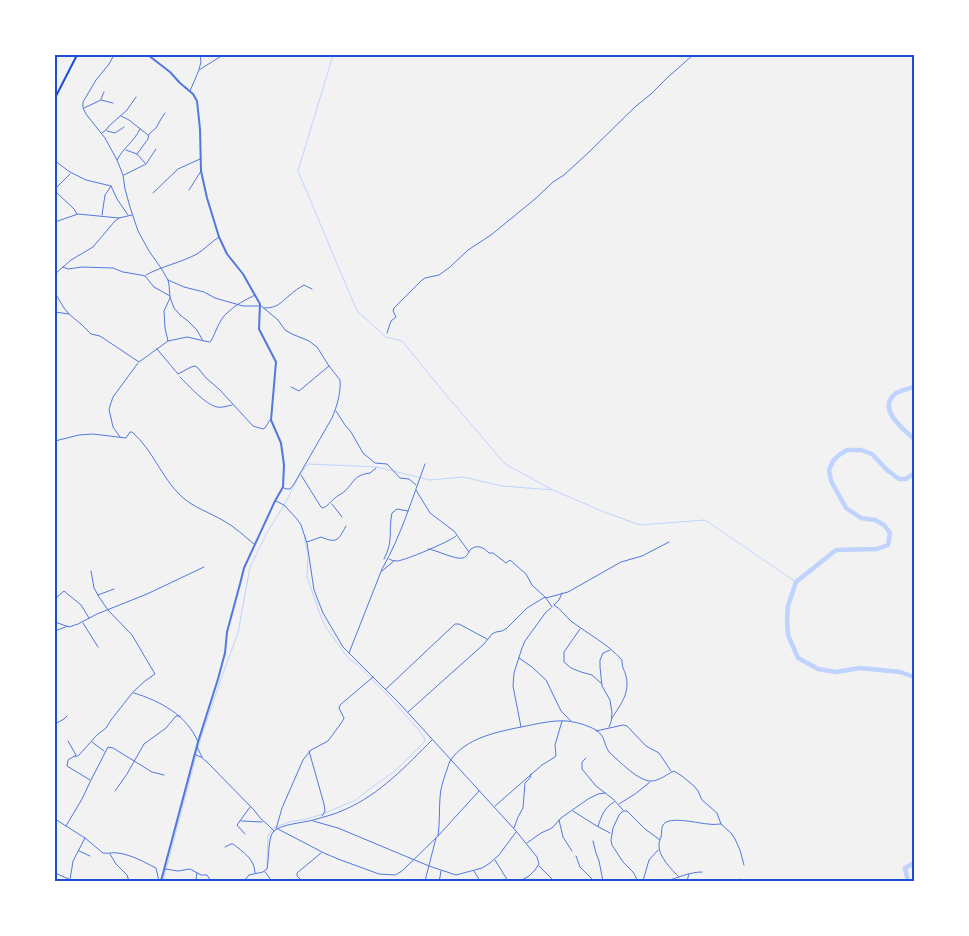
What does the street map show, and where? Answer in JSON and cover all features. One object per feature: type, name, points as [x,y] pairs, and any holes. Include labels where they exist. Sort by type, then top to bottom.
[{"type":"main road","points":[[55,98],[77,55]]},
{"type":"street","points":[[114,55],[83,102],[83,108],[117,160],[123,175],[132,215],[140,236],[168,280],[170,297],[177,313],[192,324],[203,341]]},
{"type":"street","points":[[148,55],[165,67],[197,99],[201,171],[207,198],[227,254],[239,268],[260,305],[259,330],[276,362],[270,420],[265,428],[254,427],[198,368],[195,366],[191,367],[178,374],[158,350]]},
{"type":"street","points":[[190,92],[199,70],[200,55]]},
{"type":"street","points":[[199,70],[223,55]]},
{"type":"street","points":[[387,333],[391,321],[396,317],[393,311],[394,308],[414,286],[425,278],[450,268],[468,250],[491,235],[553,182],[564,175],[693,55]]},
{"type":"street","points":[[101,100],[104,92]]},
{"type":"street","points":[[101,133],[129,108],[136,97]]},
{"type":"street","points":[[83,108],[101,100],[113,103]]},
{"type":"street","points":[[137,154],[165,113]]},
{"type":"street","points":[[121,116],[149,136]]},
{"type":"street","points":[[106,130],[115,133],[124,127]]},
{"type":"street","points":[[117,160],[123,150],[136,138],[140,129]]},
{"type":"street","points":[[123,175],[146,164],[156,148]]},
{"type":"street","points":[[125,149],[137,154],[146,164]]},
{"type":"street","points":[[153,193],[178,169],[200,158]]},
{"type":"street","points":[[55,161],[71,173],[90,182],[111,186]]},
{"type":"street","points":[[189,190],[201,171]]},
{"type":"street","points":[[71,173],[55,190],[78,214]]},
{"type":"street","points":[[102,216],[105,195],[111,186]]},
{"type":"street","points":[[111,186],[117,199],[129,216]]},
{"type":"street","points":[[55,222],[78,214],[119,218],[132,215]]},
{"type":"street","points":[[55,274],[75,257],[93,247],[119,218]]},
{"type":"street","points":[[63,267],[68,270],[82,267],[113,268],[144,276],[198,253],[220,237]]},
{"type":"street","points":[[144,276],[152,285],[170,297]]},
{"type":"street","points":[[168,280],[184,287],[201,291],[215,298],[243,306],[260,305],[278,320],[283,328],[317,347],[329,366],[340,378],[341,384],[336,410],[290,489],[287,490],[283,487]]},
{"type":"street","points":[[264,308],[276,307],[304,285],[312,289]]},
{"type":"street","points":[[55,293],[69,314],[91,334],[100,336],[138,362]]},
{"type":"street","points":[[121,438],[113,427],[109,410],[113,397],[135,369],[138,362],[168,342],[187,337],[211,341],[225,316],[255,294]]},
{"type":"street","points":[[168,342],[164,311],[170,297]]},
{"type":"street","points":[[55,312],[69,314]]},
{"type":"street","points":[[291,387],[299,392],[329,366]]},
{"type":"street","points":[[180,377],[214,406],[220,408],[233,405]]},
{"type":"street","points":[[336,410],[359,448],[366,455],[375,463],[387,464],[400,478],[409,478],[417,486]]},
{"type":"street","points":[[160,881],[165,869],[198,742],[225,653],[226,632],[244,568],[283,487],[284,465],[281,443],[270,420]]},
{"type":"street","points":[[55,441],[79,435],[93,434],[126,438],[132,432],[144,443],[167,480],[182,497],[197,508],[223,520],[242,533],[254,545]]},
{"type":"street","points":[[348,654],[408,511],[425,464]]},
{"type":"street","points":[[300,474],[321,508],[324,508],[332,503],[355,479],[364,473],[370,473],[376,468]]},
{"type":"street","points":[[416,489],[430,513],[451,528],[468,552]]},
{"type":"street","points":[[275,501],[284,505],[301,525],[307,543],[317,598],[332,631],[348,654],[408,712],[538,857],[538,866],[532,874],[520,881]]},
{"type":"street","points":[[332,503],[342,517]]},
{"type":"street","points":[[384,558],[390,546],[392,513],[397,509],[408,511]]},
{"type":"street","points":[[307,543],[322,537],[331,541],[336,540],[346,526]]},
{"type":"street","points":[[388,559],[394,561],[407,559],[452,539],[456,535]]},
{"type":"street","points":[[408,712],[484,644],[487,639],[496,632],[507,628],[527,608],[545,597],[574,589],[621,562],[642,556],[670,542]]},
{"type":"street","points":[[428,549],[458,558],[464,557],[472,548],[481,547],[506,563],[510,560],[526,574],[532,586],[553,606],[612,650],[622,660],[627,689],[608,728]]},
{"type":"street","points":[[381,572],[394,561]]},
{"type":"street","points":[[55,631],[83,623],[204,567]]},
{"type":"street","points":[[91,571],[94,588],[98,595],[108,610],[132,635],[155,674],[133,692],[106,728],[96,735],[79,755],[67,762],[68,767],[91,780]]},
{"type":"street","points":[[98,595],[114,590]]},
{"type":"street","points":[[56,598],[64,591],[81,606],[89,619]]},
{"type":"street","points":[[521,727],[513,682],[519,657],[525,641],[546,612],[559,600],[562,593]]},
{"type":"street","points":[[55,622],[68,626]]},
{"type":"street","points":[[83,623],[98,647]]},
{"type":"street","points":[[386,689],[455,624],[459,624],[487,639]]},
{"type":"street","points":[[581,628],[564,652],[564,662],[571,668],[592,674],[602,685]]},
{"type":"street","points":[[604,644],[604,652],[600,660],[602,685],[610,700],[612,718]]},
{"type":"street","points":[[604,652],[612,650]]},
{"type":"street","points":[[519,657],[546,680],[561,711],[571,722]]},
{"type":"street","points":[[244,881],[249,875],[265,871],[268,867],[270,838],[276,830],[282,808],[300,766],[310,751],[314,747],[324,744],[332,737],[344,720],[339,708],[340,705],[373,677]]},
{"type":"street","points":[[133,692],[151,698],[180,716],[193,731],[198,742]]},
{"type":"street","points":[[55,724],[67,716]]},
{"type":"street","points":[[115,791],[146,742],[166,728],[176,716],[180,716]]},
{"type":"street","points":[[425,881],[437,836],[440,796],[451,760],[475,740],[500,731],[549,721],[571,722],[587,726],[596,731],[603,737],[608,750],[634,774],[644,780],[651,781],[662,778],[672,771],[678,772],[696,788],[702,800],[717,813],[721,824],[735,839],[744,865]]},
{"type":"street","points":[[494,806],[545,762],[556,756],[555,745],[562,721]]},
{"type":"street","points":[[596,731],[626,726],[646,746],[659,753],[672,771]]},
{"type":"street","points":[[276,830],[329,815],[362,800],[407,766],[432,740]]},
{"type":"street","points":[[68,741],[76,754],[75,756]]},
{"type":"street","points":[[91,741],[105,752]]},
{"type":"street","points":[[66,826],[108,747],[112,747],[153,772],[164,775]]},
{"type":"street","points":[[197,747],[203,759]]},
{"type":"street","points":[[310,751],[325,809],[329,815]]},
{"type":"street","points":[[195,755],[203,759],[263,821],[276,830],[322,852],[387,876],[398,874],[480,791]]},
{"type":"street","points":[[586,758],[581,765],[582,769],[596,786],[615,801],[623,811],[627,811],[645,829],[660,840]]},
{"type":"street","points":[[514,829],[518,817],[524,808],[525,783],[532,774]]},
{"type":"street","points":[[618,804],[635,794],[651,781]]},
{"type":"street","points":[[526,843],[535,836],[552,828],[559,820],[594,795],[605,793]]},
{"type":"street","points":[[598,827],[605,808],[615,801]]},
{"type":"street","points":[[245,834],[238,826],[250,806]]},
{"type":"street","points":[[322,817],[325,809]]},
{"type":"street","points":[[573,810],[598,827],[611,833]]},
{"type":"street","points":[[623,811],[619,815],[610,840],[623,862],[634,872],[638,881]]},
{"type":"street","points":[[55,819],[85,838],[102,853],[117,852],[155,868],[160,881]]},
{"type":"street","points":[[312,820],[338,828],[456,876],[487,865],[494,860],[516,831]]},
{"type":"street","points":[[559,820],[562,837],[572,851]]},
{"type":"street","points":[[240,821],[263,821]]},
{"type":"street","points":[[681,880],[664,860],[659,849],[658,844],[663,826],[671,821],[721,824]]},
{"type":"street","points":[[55,873],[72,881],[74,861],[85,838]]},
{"type":"street","points":[[593,841],[603,881]]},
{"type":"street","points":[[225,847],[233,844],[247,856],[254,864],[255,873]]},
{"type":"street","points":[[642,881],[649,860],[659,849]]},
{"type":"street","points":[[78,851],[90,856]]},
{"type":"street","points":[[302,881],[297,874],[322,852]]},
{"type":"street","points":[[110,853],[116,864],[127,875],[129,881]]},
{"type":"street","points":[[576,856],[580,867],[594,881]]},
{"type":"street","points":[[494,860],[508,881]]},
{"type":"street","points":[[538,866],[554,881]]},
{"type":"street","points":[[165,869],[178,871],[190,869],[201,875],[207,875],[211,881]]},
{"type":"street","points":[[438,881],[441,870]]},
{"type":"street","points":[[473,870],[480,881]]},
{"type":"street","points":[[265,871],[272,881]]},
{"type":"street","points":[[666,881],[695,872],[702,872]]},
{"type":"street","points":[[197,873],[196,878],[198,881]]},
{"type":"street","points":[[687,881],[689,874]]},
{"type":"waterway","points":[[333,55],[298,171],[357,311],[386,337],[402,341],[505,464],[551,489]]},
{"type":"waterway","points":[[914,386],[895,394],[890,400],[889,406],[890,412],[898,424],[914,439]]},
{"type":"waterway","points":[[914,473],[906,479],[899,479],[887,470],[872,454],[861,450],[847,450],[833,461],[829,470],[831,481],[846,508],[861,518],[875,520],[884,525],[890,533],[888,545],[877,549],[836,550],[796,582],[788,606],[787,619],[788,635],[798,658],[818,669],[836,672],[860,668],[900,672],[914,677]]},
{"type":"waterway","points":[[163,881],[201,737],[238,633],[250,567],[300,474],[308,464],[377,467],[430,480],[463,477],[502,486],[553,490],[640,525],[705,520],[796,582]]},
{"type":"waterway","points":[[267,865],[268,836],[273,828],[292,821],[320,815],[356,800],[395,771],[425,739],[392,700],[358,665],[348,658],[327,629],[307,577],[308,554],[304,537]]},
{"type":"waterway","points":[[908,881],[905,868],[914,863]]}]
